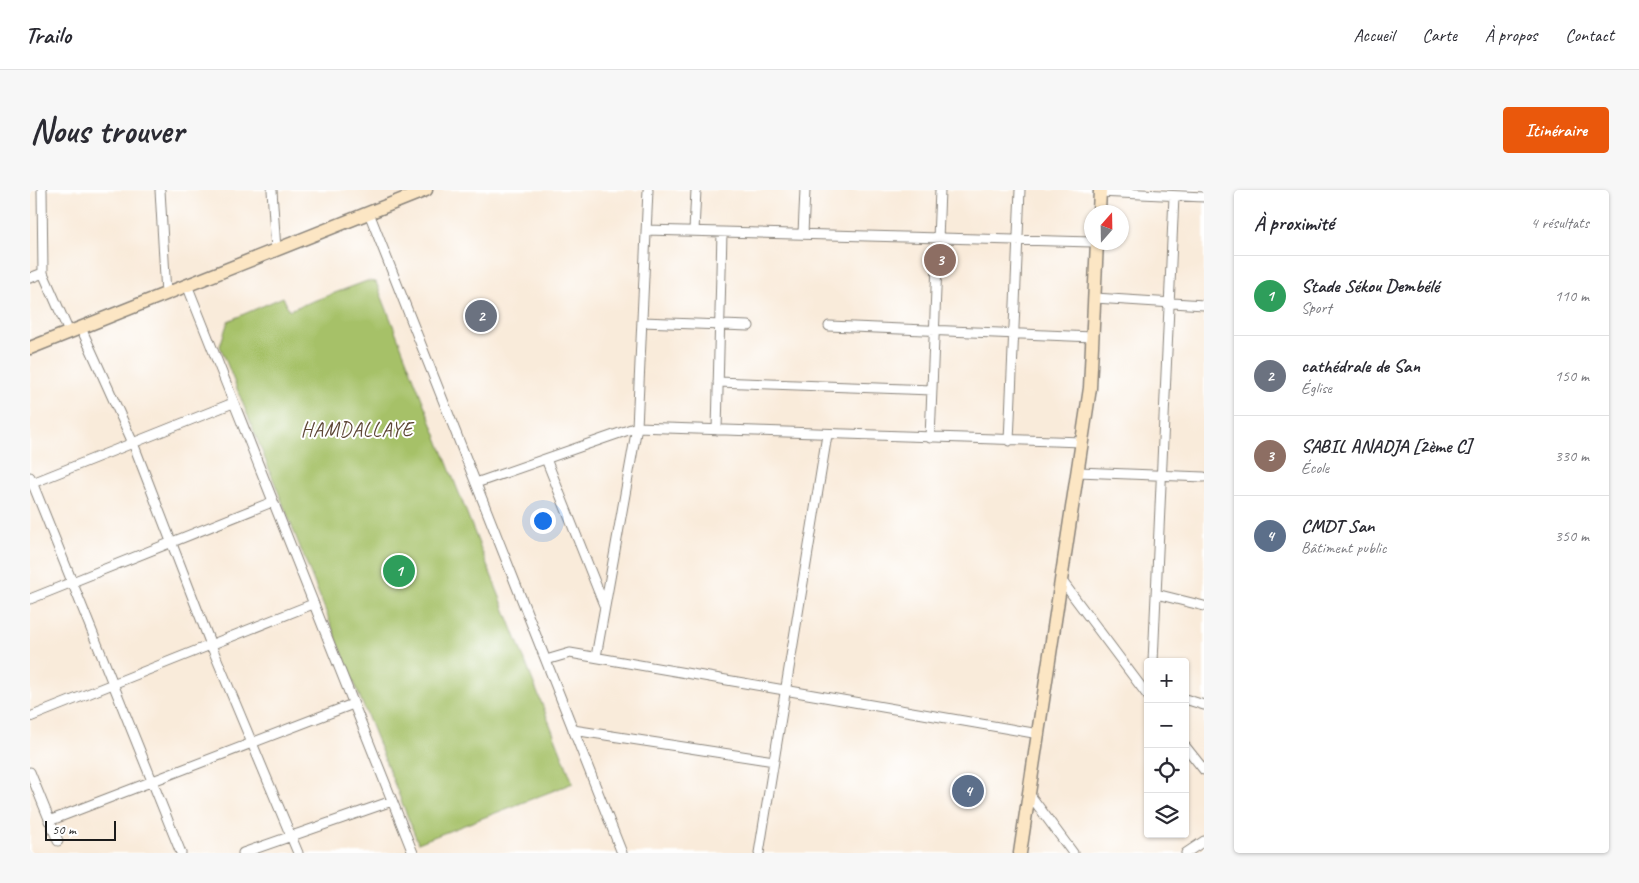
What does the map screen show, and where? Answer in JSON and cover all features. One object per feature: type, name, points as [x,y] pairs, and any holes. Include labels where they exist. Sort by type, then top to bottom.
[{"type":"main road","points":[[30,348],[426,190]]},
{"type":"main road","points":[[1099,205],[1100,191]]},
{"type":"main road","points":[[1020,853],[1090,388],[1097,250]]},
{"type":"street","points":[[42,190],[43,273],[75,330],[132,443],[251,744],[298,853]]},
{"type":"street","points":[[160,190],[166,294]]},
{"type":"street","points":[[272,190],[276,250]]},
{"type":"street","points":[[596,658],[637,427],[648,190]]},
{"type":"street","points":[[694,231],[696,190]]},
{"type":"street","points":[[803,234],[805,190]]},
{"type":"street","points":[[930,438],[940,190]]},
{"type":"street","points":[[1009,441],[1020,190]]},
{"type":"street","points":[[1100,191],[1204,197]]},
{"type":"street","points":[[1153,658],[1174,196]]},
{"type":"street","points":[[369,212],[622,853]]},
{"type":"street","points":[[646,230],[1084,242]]},
{"type":"street","points":[[717,430],[722,232]]},
{"type":"street","points":[[30,278],[43,273]]},
{"type":"street","points":[[187,285],[232,403],[413,853]]},
{"type":"street","points":[[1094,298],[1204,305]]},
{"type":"street","points":[[642,322],[749,326]]},
{"type":"street","points":[[829,326],[1093,336]]},
{"type":"street","points":[[718,382],[932,390]]},
{"type":"street","points":[[181,853],[31,482],[232,403]]},
{"type":"street","points":[[476,483],[637,427],[1082,442]]},
{"type":"street","points":[[759,853],[827,434]]},
{"type":"street","points":[[546,459],[605,606]]},
{"type":"street","points":[[1078,472],[1204,477]]},
{"type":"street","points":[[30,600],[272,502]]},
{"type":"street","points":[[1062,582],[1144,691]]},
{"type":"street","points":[[1156,594],[1204,606]]},
{"type":"street","points":[[30,717],[313,604]]},
{"type":"street","points":[[546,660],[570,653],[1039,734]]},
{"type":"street","points":[[1189,700],[1204,706]]},
{"type":"street","points":[[49,821],[353,704]]},
{"type":"street","points":[[574,730],[774,761]]},
{"type":"street","points":[[1187,748],[1204,770]]},
{"type":"street","points":[[30,772],[58,841]]},
{"type":"street","points":[[1030,795],[1073,853]]},
{"type":"street","points":[[243,853],[392,801]]},
{"type":"street","points":[[1186,853],[1204,841]]},
{"type":"green space","points":[[367,281],[376,282],[573,783],[418,843],[220,346],[228,321],[283,297],[289,310]]},
{"type":"place","name":"SABIL ANADJA [2ème C]","points":[[940,260]]},
{"type":"place","name":"cathédrale de San","points":[[481,316]]},
{"type":"place","name":"Stade Sékou Dembélé","points":[[399,571]]},
{"type":"place","name":"CMDT San","points":[[968,791]]},
{"type":"district","name":"HAMDALLAYE","points":[[357,429]]}]
